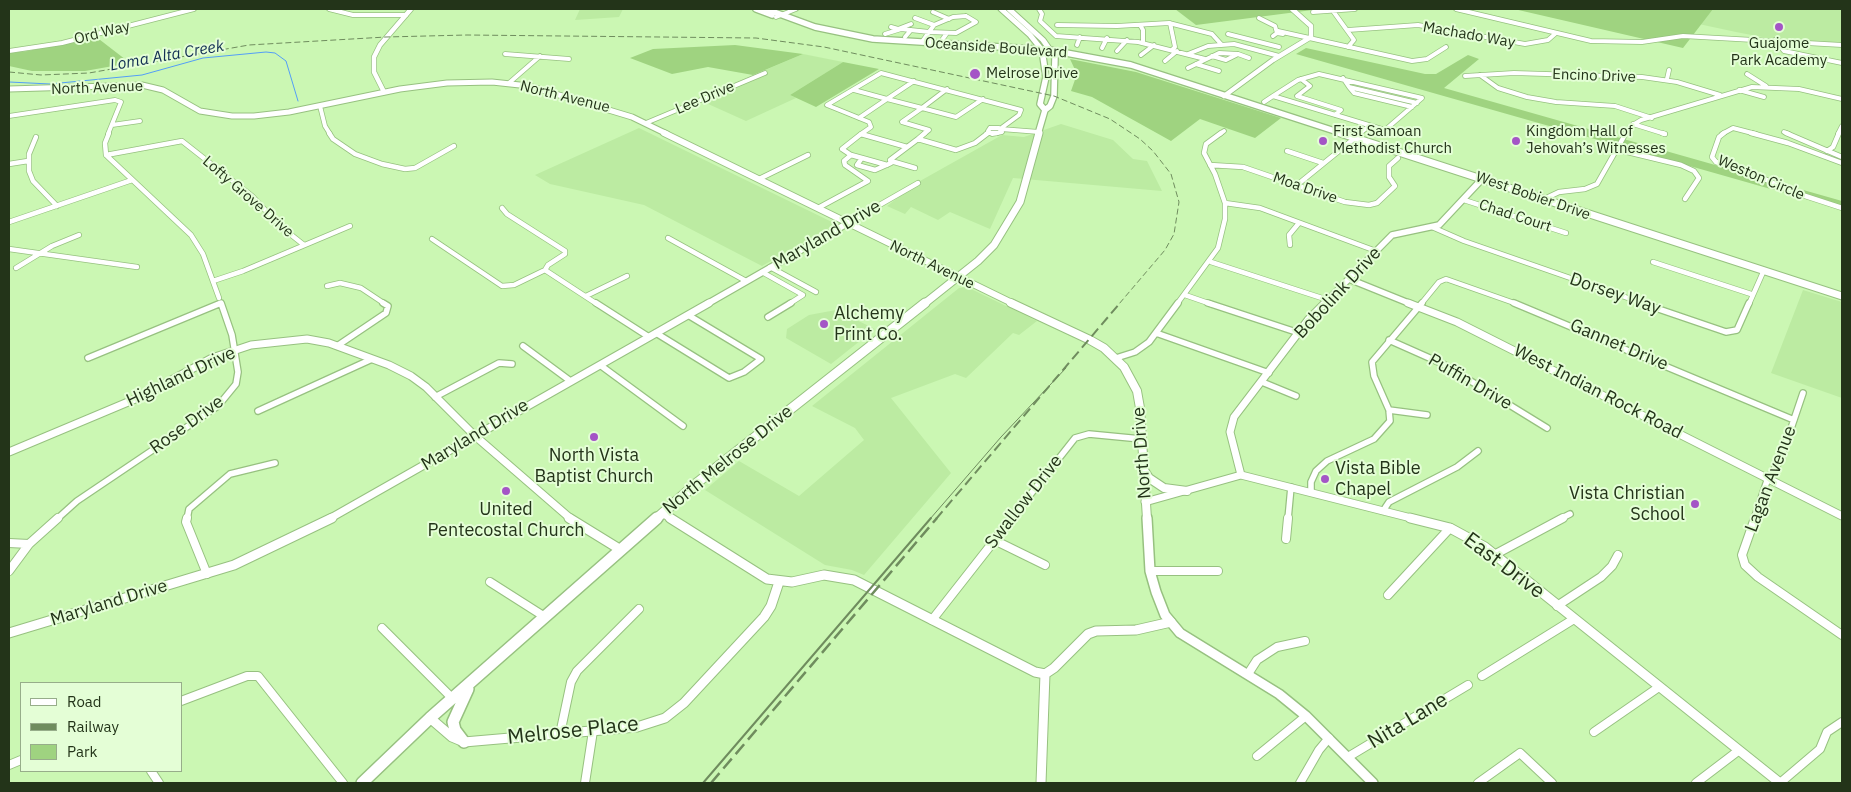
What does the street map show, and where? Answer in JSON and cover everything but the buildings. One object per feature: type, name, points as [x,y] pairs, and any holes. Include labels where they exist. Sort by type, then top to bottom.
[{"type":"main road","name":"Oceanside Boulevard","points":[[756,9],[841,33],[1043,53],[1104,62],[1224,96]]},
{"type":"main road","name":"Oceanside Boulevard","points":[[766,9],[779,16],[830,35],[914,45],[1043,53],[1050,50],[1130,65],[1224,96]]},
{"type":"main road","points":[[1001,9],[1030,36],[1043,53]]},
{"type":"main road","points":[[1009,9],[1043,40],[1055,56]]},
{"type":"main road","points":[[914,45],[920,43],[956,45]]},
{"type":"main road","name":"North Melrose Drive","points":[[1043,53],[1046,76],[1040,104],[1045,110]]},
{"type":"main road","name":"North Melrose Drive","points":[[362,783],[430,718],[705,476],[957,277],[994,245],[1014,215],[1045,110],[1050,106],[1054,96],[1055,56]]},
{"type":"main road","name":"North Avenue","points":[[9,88],[47,89],[111,84],[142,85],[163,90],[200,111],[232,116],[268,115],[384,92],[447,83],[509,83],[544,90],[614,110],[646,123],[1053,323]]},
{"type":"main road","name":"West Bobier Drive","points":[[1224,96],[1483,178],[1542,200],[1842,296]]},
{"type":"main road","name":"North Drive","points":[[1053,323],[1090,340],[1116,358],[1132,380],[1137,392],[1140,408],[1150,571],[1156,592],[1171,622],[1180,633],[1198,646],[1279,694],[1306,716],[1373,783]]},
{"type":"main road","points":[[1143,469],[1149,478],[1164,488],[1187,491]]},
{"type":"main road","points":[[464,742],[455,730],[453,722],[457,709],[473,681]]},
{"type":"street","name":"Ord Way","points":[[9,52],[62,43],[194,9]]},
{"type":"street","points":[[329,9],[346,15],[406,14]]},
{"type":"street","points":[[384,92],[374,72],[374,57],[380,45],[411,9]]},
{"type":"street","points":[[779,16],[796,9]]},
{"type":"street","points":[[891,27],[956,33],[976,22],[959,9]]},
{"type":"street","points":[[1039,9],[1042,14],[1040,21],[1052,34],[1127,40],[1205,59]]},
{"type":"street","points":[[1290,9],[1301,15],[1311,26],[1309,39]]},
{"type":"street","points":[[1313,12],[1355,9]]},
{"type":"street","points":[[1456,9],[1556,33],[1606,42],[1642,42],[1683,36],[1842,44]]},
{"type":"street","points":[[1333,11],[1354,40],[1348,47]]},
{"type":"street","points":[[933,12],[949,19]]},
{"type":"street","points":[[922,42],[934,25],[949,19],[966,16]]},
{"type":"street","points":[[915,18],[934,25]]},
{"type":"street","points":[[1260,18],[1272,23],[1278,32],[1405,61],[1422,62],[1446,47]]},
{"type":"street","points":[[1170,23],[1174,47],[1172,50]]},
{"type":"street","points":[[1057,25],[1113,26],[1170,23],[1212,34],[1221,44]]},
{"type":"street","points":[[884,34],[911,24]]},
{"type":"street","points":[[1140,25],[1143,30],[1143,43]]},
{"type":"street","points":[[1085,26],[1085,37]]},
{"type":"street","points":[[1113,26],[1114,35]]},
{"type":"street","name":"Machado Way","points":[[1348,30],[1425,26],[1525,44],[1548,40],[1556,33]]},
{"type":"street","points":[[905,38],[911,30]]},
{"type":"street","points":[[1273,36],[1278,32]]},
{"type":"street","points":[[942,40],[946,33]]},
{"type":"street","points":[[1228,34],[1279,47]]},
{"type":"street","points":[[1077,45],[1080,37]]},
{"type":"street","points":[[1102,48],[1107,38]]},
{"type":"street","points":[[1224,96],[1279,56],[1309,39]]},
{"type":"street","points":[[1117,51],[1127,40]]},
{"type":"street","points":[[1244,46],[1252,40]]},
{"type":"street","points":[[1775,40],[1784,51],[1842,63]]},
{"type":"street","points":[[1188,54],[1208,46],[1221,44],[1244,46],[1279,56]]},
{"type":"street","points":[[1141,55],[1154,46]]},
{"type":"street","points":[[1165,61],[1178,51]]},
{"type":"street","points":[[1188,68],[1221,53],[1238,54],[1249,58]]},
{"type":"street","points":[[505,54],[569,59]]},
{"type":"street","points":[[1212,56],[1226,60],[1238,54]]},
{"type":"street","points":[[509,83],[540,56]]},
{"type":"street","points":[[1196,64],[1219,71]]},
{"type":"street","points":[[1667,79],[1669,70]]},
{"type":"street","name":"Lee Drive","points":[[646,123],[764,73]]},
{"type":"street","points":[[916,168],[851,156],[842,149],[871,124],[827,106],[881,73],[1021,110],[1019,115],[1001,130]]},
{"type":"street","name":"Encino Drive","points":[[1465,76],[1514,73],[1667,79],[1720,95]]},
{"type":"street","points":[[1264,102],[1273,96],[1302,79],[1319,74],[1422,98],[1385,130],[1273,96]]},
{"type":"street","points":[[1747,74],[1766,86]]},
{"type":"street","points":[[1480,75],[1498,88],[1527,97],[1556,102],[1615,106],[1652,118]]},
{"type":"street","points":[[1342,78],[1354,93],[1412,107]]},
{"type":"street","points":[[1302,79],[1310,86],[1297,96],[1341,110],[1334,115]]},
{"type":"street","points":[[859,118],[914,81]]},
{"type":"street","points":[[1542,200],[1559,192],[1585,189],[1597,184],[1615,149],[1634,124],[1720,95],[1766,86],[1799,89],[1842,99]]},
{"type":"street","points":[[1349,87],[1417,103]]},
{"type":"street","points":[[862,158],[856,163],[857,165],[875,170],[889,163],[929,130],[902,122],[947,89]]},
{"type":"street","points":[[854,90],[956,117],[983,99]]},
{"type":"street","points":[[1739,90],[1764,97]]},
{"type":"street","points":[[9,116],[116,100],[122,102],[105,142],[106,155],[191,235],[203,254],[220,298]]},
{"type":"street","points":[[320,106],[325,126],[333,139],[355,154],[382,164],[404,169],[415,168],[454,146]]},
{"type":"street","points":[[112,125],[140,121]]},
{"type":"street","points":[[1634,124],[1665,134]]},
{"type":"street","points":[[1297,185],[1369,126]]},
{"type":"street","points":[[1827,151],[1834,146],[1842,126]]},
{"type":"street","points":[[918,139],[956,150],[975,143],[992,128],[1038,134]]},
{"type":"street","name":"Weston Circle","points":[[1842,163],[1788,143],[1733,128],[1726,130],[1719,137],[1712,157],[1716,162],[1760,177],[1793,192],[1842,208]]},
{"type":"street","points":[[1116,358],[1142,348],[1156,333],[1211,262],[1218,248],[1223,233],[1225,203],[1204,153],[1204,147],[1224,131]]},
{"type":"street","points":[[1784,132],[1842,157]]},
{"type":"street","points":[[861,134],[907,147]]},
{"type":"street","points":[[36,137],[28,160],[33,181],[57,206]]},
{"type":"street","name":"Lofty Grove Drive","points":[[106,155],[173,141],[182,141],[252,196],[280,226],[304,245]]},
{"type":"street","points":[[1615,149],[1681,165],[1694,171],[1699,178],[1685,199]]},
{"type":"street","points":[[1287,150],[1322,164]]},
{"type":"street","points":[[759,179],[808,155]]},
{"type":"street","points":[[818,208],[868,181],[845,165],[844,161],[851,156]]},
{"type":"street","name":"Moa Drive","points":[[1210,165],[1244,167],[1345,202],[1369,205],[1377,203],[1395,186],[1389,177],[1389,166],[1398,158]]},
{"type":"street","points":[[9,164],[28,160]]},
{"type":"street","name":"Bobolink Drive","points":[[1242,475],[1230,432],[1234,417],[1299,333],[1376,251],[1398,232],[1432,226],[1443,222],[1483,178]]},
{"type":"street","points":[[9,222],[132,180]]},
{"type":"street","name":"Maryland Drive","points":[[9,633],[234,565],[338,515],[570,380],[688,316],[918,183]]},
{"type":"street","name":"Chad Court","points":[[1464,200],[1566,233]]},
{"type":"street","points":[[1225,203],[1254,207],[1376,251]]},
{"type":"street","points":[[432,239],[502,286],[514,285],[545,270],[548,265],[565,254],[565,251],[507,214],[502,208]]},
{"type":"street","points":[[1290,245],[1289,235],[1300,223]]},
{"type":"street","points":[[213,281],[255,266],[350,226]]},
{"type":"street","name":"Dorsey Way","points":[[1432,226],[1464,241],[1726,332],[1737,330],[1751,294],[1764,270]]},
{"type":"street","points":[[16,268],[79,234]]},
{"type":"street","points":[[668,238],[746,281]]},
{"type":"street","points":[[9,249],[137,267]]},
{"type":"street","points":[[1211,262],[1328,300]]},
{"type":"street","points":[[1653,262],[1751,294]]},
{"type":"street","points":[[770,267],[816,292]]},
{"type":"street","points":[[545,270],[649,338]]},
{"type":"street","points":[[762,272],[803,295],[768,317]]},
{"type":"street","points":[[586,296],[627,276]]},
{"type":"street","name":"Gannet Drive","points":[[1418,306],[1439,282],[1445,278],[1456,281],[1555,318],[1794,420]]},
{"type":"street","name":"West Indian Rock Road","points":[[1349,279],[1457,322],[1842,516]]},
{"type":"street","points":[[327,286],[340,283],[361,288],[388,306],[386,313],[337,346]]},
{"type":"street","points":[[1185,295],[1299,333]]},
{"type":"street","name":"Rose Drive","points":[[9,571],[30,544],[77,501],[218,406],[236,384],[238,372],[235,350],[222,303],[88,358]]},
{"type":"street","points":[[1311,492],[1311,482],[1316,472],[1327,461],[1382,433],[1390,420],[1389,410],[1374,376],[1372,362],[1418,306]]},
{"type":"street","points":[[656,333],[729,378],[744,372],[761,359],[688,316]]},
{"type":"street","points":[[1156,333],[1269,373]]},
{"type":"street","name":"Highland Drive","points":[[9,452],[140,397],[196,366],[235,350],[277,341],[307,340],[337,346],[411,376],[474,435],[569,518],[621,550]]},
{"type":"street","name":"Puffin Drive","points":[[1389,340],[1444,364],[1548,428]]},
{"type":"street","points":[[523,346],[570,380]]},
{"type":"street","points":[[258,411],[372,359]]},
{"type":"street","points":[[435,397],[499,363],[512,364]]},
{"type":"street","points":[[600,365],[682,426]]},
{"type":"street","points":[[1262,382],[1296,396]]},
{"type":"street","name":"Lagan Avenue","points":[[1803,393],[1780,461],[1768,478],[1742,555],[1746,565],[1758,577],[1842,635]]},
{"type":"street","points":[[1389,410],[1427,415]]},
{"type":"street","name":"Swallow Drive","points":[[932,620],[1075,438],[1089,434],[1141,439]]},
{"type":"street","points":[[1383,511],[1389,502],[1458,467],[1478,452]]},
{"type":"street","points":[[207,574],[186,522],[189,509],[230,474],[275,463]]},
{"type":"street","name":"East Drive","points":[[1145,502],[1242,475],[1461,532],[1494,555],[1780,783]]},
{"type":"street","points":[[1286,539],[1291,487]]},
{"type":"street","points":[[662,513],[756,574],[779,582],[824,576],[845,577],[1010,660],[1045,674]]},
{"type":"street","points":[[1494,555],[1570,514]]},
{"type":"street","points":[[1388,595],[1450,528]]},
{"type":"street","points":[[994,540],[1045,565]]},
{"type":"street","points":[[9,543],[30,544]]},
{"type":"street","points":[[1557,606],[1601,577],[1612,566],[1618,555]]},
{"type":"street","points":[[1150,571],[1218,571]]},
{"type":"street","points":[[490,582],[545,617]]},
{"type":"street","name":"Melrose Place","points":[[464,742],[637,727],[665,718],[684,704],[764,617],[771,606],[779,582]]},
{"type":"street","points":[[560,734],[571,682],[577,672],[639,609]]},
{"type":"street","points":[[1482,676],[1574,619]]},
{"type":"street","points":[[1045,674],[1054,668],[1088,634],[1096,631],[1136,630],[1171,622]]},
{"type":"street","points":[[382,628],[453,699]]},
{"type":"street","points":[[1248,674],[1257,660],[1277,647],[1305,641]]},
{"type":"street","points":[[182,701],[255,674],[262,678],[343,783]]},
{"type":"street","points":[[1041,783],[1045,674]]},
{"type":"street","name":"Nita Lane","points":[[1348,757],[1468,685]]},
{"type":"street","points":[[1594,732],[1659,688]]},
{"type":"street","points":[[1258,756],[1306,716]]},
{"type":"street","points":[[430,718],[452,737],[464,742]]},
{"type":"street","points":[[1780,783],[1820,749],[1827,732],[1842,722]]},
{"type":"street","points":[[585,783],[593,731]]},
{"type":"street","points":[[1300,783],[1319,750],[1329,738]]},
{"type":"street","points":[[1696,783],[1738,751]]},
{"type":"street","points":[[1478,783],[1520,753],[1552,783]]},
{"type":"street","points":[[152,772],[159,783]]},
{"type":"shaded area","points":[[580,9],[623,9],[619,17],[575,20]]},
{"type":"shaded area","name":"Guajome Park Academy","points":[[1659,9],[1842,9],[1842,44],[1778,40],[1736,32],[1694,23]]},
{"type":"shaded area","points":[[803,54],[843,62],[790,95],[796,98],[746,121],[697,99]]},
{"type":"shaded area","points":[[1061,124],[1113,140],[1133,159],[1147,161],[1162,191],[1013,178],[990,229],[950,212],[938,220],[911,207],[905,214],[887,206],[920,181],[1002,135],[1024,137]]},
{"type":"shaded area","points":[[639,128],[836,224],[762,266],[644,205],[550,184],[535,175]]},
{"type":"shaded area","points":[[967,287],[1037,321],[1019,335],[1013,333],[966,378],[955,374],[891,398],[951,473],[864,575],[852,570],[825,565],[705,490],[739,461],[799,496],[864,440],[855,428],[812,406],[959,288]]},
{"type":"shaded area","points":[[1803,290],[1842,302],[1842,398],[1771,373]]},
{"type":"shaded area","points":[[836,310],[875,329],[831,364],[786,338],[787,329],[809,315]]},
{"type":"green space","points":[[1175,9],[1320,9],[1196,25]]},
{"type":"green space","points":[[1514,9],[1713,9],[1683,48]]},
{"type":"green space","points":[[95,36],[130,63],[85,71],[32,71],[9,66],[9,53],[28,51]]},
{"type":"green space","points":[[735,45],[803,54],[753,75],[708,67],[672,74],[630,58],[653,49]]},
{"type":"green space","points":[[1306,48],[1425,74],[1436,74],[1468,55],[1479,59],[1444,88],[1842,201],[1841,209],[1296,54]]},
{"type":"green space","points":[[1070,59],[1136,72],[1281,118],[1255,138],[1200,119],[1171,141],[1092,97],[1071,91],[1077,74]]},
{"type":"green space","points":[[843,62],[879,69],[816,107],[790,95]]},
{"type":"waterway","name":"Loma Alta Creek","points":[[9,82],[50,84],[142,75],[203,58],[266,52],[275,53],[286,61],[298,101]]},
{"type":"tram line","points":[[930,519],[1001,437],[1066,368]]},
{"type":"tram line","points":[[703,783],[931,518]]},
{"type":"railway","points":[[9,72],[41,75],[89,73],[249,45],[386,37],[467,35],[756,38],[824,47],[1054,96],[1110,119],[1140,139],[1153,151],[1171,174],[1179,202],[1174,234],[1165,250],[1119,304]]},
{"type":"railway","points":[[936,519],[1120,303]]},
{"type":"railway","points":[[711,783],[937,518]]},
{"type":"place","name":"Guajome Park Academy","points":[[1779,27]]},
{"type":"place","name":"Melrose Drive","points":[[975,74]]},
{"type":"place","name":"First Samoan Methodist Church","points":[[1323,141]]},
{"type":"place","name":"Kingdom Hall of Jehovah’s Witnesses","points":[[1516,141]]},
{"type":"place","name":"Alchemy Print Co.","points":[[824,324]]},
{"type":"place","name":"North Vista Baptist Church","points":[[594,437]]},
{"type":"place","name":"Vista Bible Chapel","points":[[1325,479]]},
{"type":"place","name":"United Pentecostal Church","points":[[506,491]]},
{"type":"place","name":"Vista Christian School","points":[[1695,504]]}]
